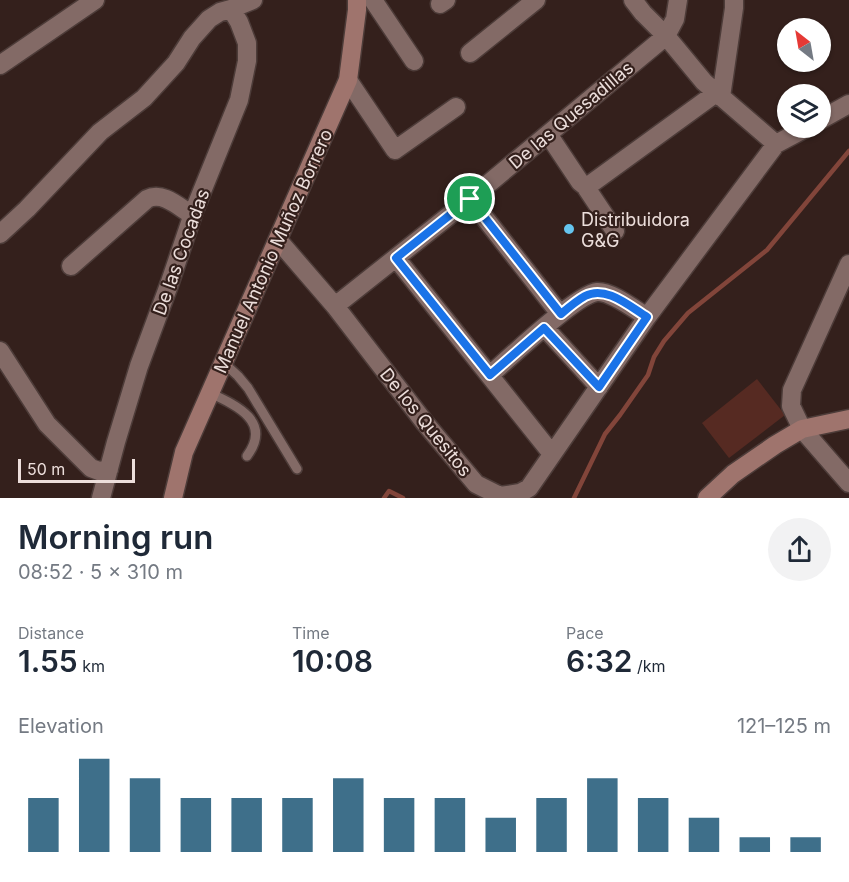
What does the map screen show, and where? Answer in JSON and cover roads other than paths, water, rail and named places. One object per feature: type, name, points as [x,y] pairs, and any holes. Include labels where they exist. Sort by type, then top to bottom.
[{"type":"street","points":[[0,65],[95,0]]},
{"type":"street","points":[[0,234],[100,132],[144,98],[176,63],[201,27],[220,8],[253,0]]},
{"type":"street","name":"Manuel Antonio Muñoz Borrero","points":[[173,498],[184,452],[348,80],[357,0]]},
{"type":"street","points":[[373,0],[414,61]]},
{"type":"street","points":[[470,53],[536,0]]},
{"type":"street","points":[[633,0],[704,82],[776,144]]},
{"type":"street","points":[[666,36],[675,19],[678,0]]},
{"type":"street","points":[[585,186],[719,95],[734,0]]},
{"type":"street","name":"De las Cocadas","points":[[101,498],[139,366],[192,215],[239,100],[247,61],[247,43],[239,22],[220,8]]},
{"type":"street","name":"De las Quesadillas","points":[[335,306],[470,199],[666,36]]},
{"type":"street","points":[[348,80],[395,150],[456,107]]},
{"type":"street","points":[[831,114],[849,104]]},
{"type":"street","points":[[548,134],[615,231]]},
{"type":"street","name":"De los Quesitos","points":[[278,240],[335,306],[425,423],[476,484],[500,496],[520,493],[529,488],[647,317],[776,144],[787,138]]},
{"type":"street","points":[[71,266],[154,195],[162,197],[192,215]]},
{"type":"street","points":[[470,199],[561,314]]},
{"type":"street","points":[[396,258],[552,454]]},
{"type":"street","points":[[848,268],[792,390],[791,406],[802,429],[849,483]]},
{"type":"street","points":[[490,375],[561,314],[586,296],[597,292],[610,295],[647,317]]},
{"type":"street","points":[[544,328],[599,387]]},
{"type":"street","points":[[0,351],[47,424],[91,468],[99,471],[109,469]]},
{"type":"street","points":[[711,497],[733,474],[802,429],[849,419]]},
{"type":"lane","points":[[224,363],[248,388],[297,469]]},
{"type":"lane","points":[[210,393],[242,410],[255,426],[257,437],[247,456]]},
{"type":"waterway","points":[[574,498],[605,434],[648,375],[654,357],[664,341],[688,313],[767,250],[849,151]]},
{"type":"waterway","points":[[384,498],[389,491],[403,498]]},
{"type":"place","name":"Distribuidora G&G","points":[[569,229]]}]
